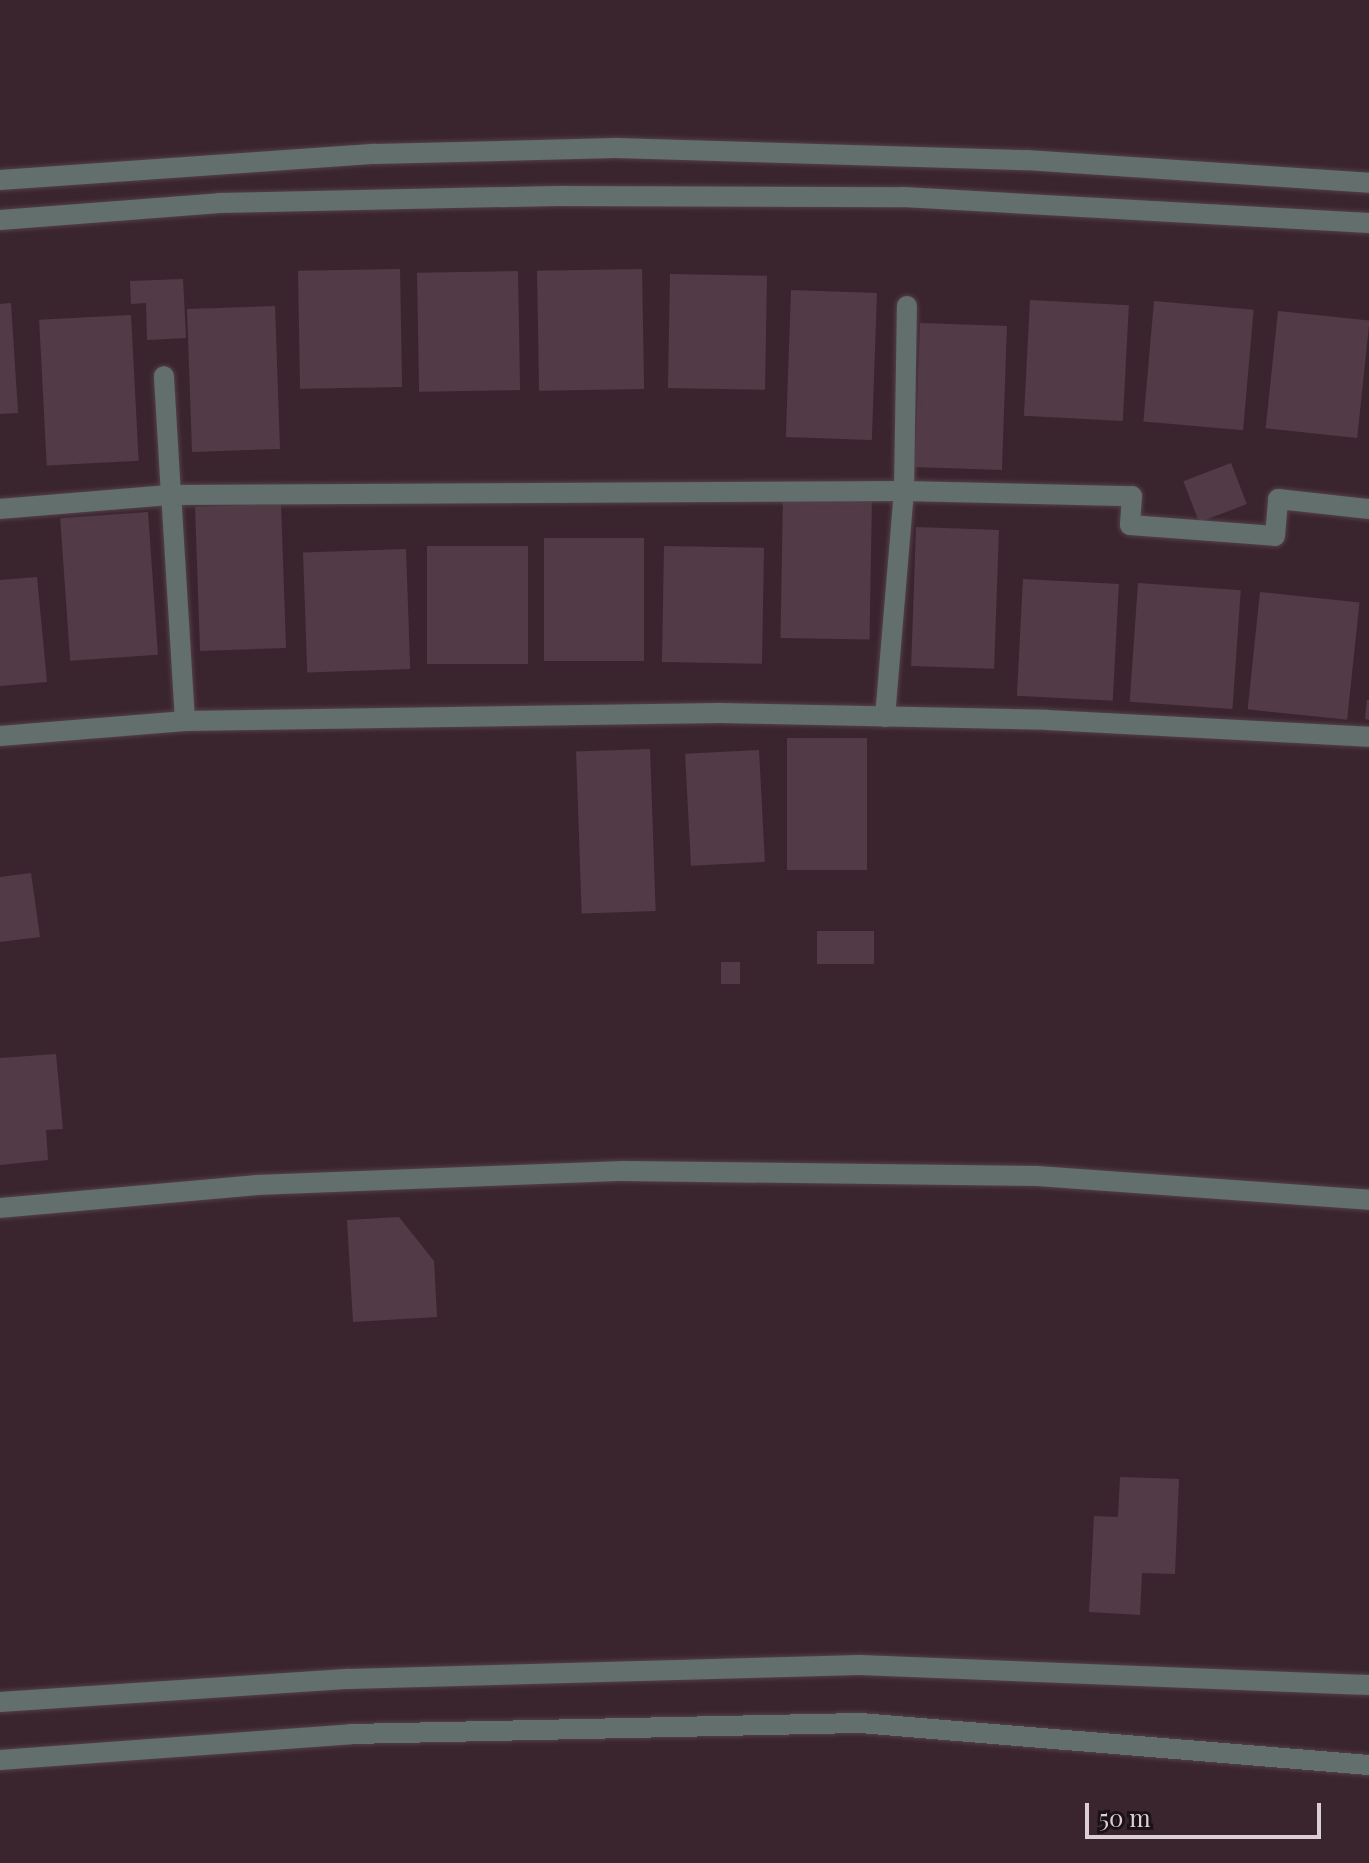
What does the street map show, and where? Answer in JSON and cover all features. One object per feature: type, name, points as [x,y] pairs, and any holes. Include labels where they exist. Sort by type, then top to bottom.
[{"type":"street","points":[[0,180],[375,154],[616,148],[997,158],[1369,183]]},
{"type":"street","points":[[0,220],[219,203],[573,196],[903,197],[1369,223]]},
{"type":"street","points":[[885,717],[904,491],[907,306]]},
{"type":"street","points":[[164,376],[185,721]]},
{"type":"street","points":[[0,509],[171,495],[904,491],[1132,496],[1130,525],[1275,536],[1278,499],[1369,509]]},
{"type":"street","points":[[0,736],[185,721],[720,713],[1369,737]]},
{"type":"street","points":[[0,1208],[256,1185],[624,1171],[1037,1176],[1369,1200]]},
{"type":"street","points":[[0,1702],[349,1679],[860,1665],[1369,1685]]},
{"type":"street","points":[[0,1760],[351,1734],[860,1723],[1369,1765]]},
{"type":"building","points":[[400,269],[402,387],[300,389],[298,271]]},
{"type":"building","points":[[642,269],[644,389],[539,391],[537,271]]},
{"type":"building","points":[[518,271],[520,390],[419,392],[417,273]]},
{"type":"building","points":[[670,274],[767,276],[765,390],[668,388]]},
{"type":"building","points":[[183,279],[186,338],[147,340],[146,303],[131,304],[130,281]]},
{"type":"building","points":[[791,290],[877,293],[872,440],[786,437]]},
{"type":"building","points":[[1030,300],[1129,305],[1123,421],[1024,416]]},
{"type":"building","points":[[1154,301],[1254,310],[1243,430],[1143,422]]},
{"type":"building","points":[[11,303],[18,413],[0,414],[0,304]]},
{"type":"building","points":[[275,306],[280,449],[192,452],[187,309]]},
{"type":"building","points":[[1278,311],[1369,321],[1357,438],[1266,428]]},
{"type":"building","points":[[131,315],[139,461],[47,466],[39,320]]},
{"type":"building","points":[[920,323],[1007,326],[1002,470],[915,467]]},
{"type":"building","points":[[1231,463],[1247,504],[1199,522],[1183,481]]},
{"type":"building","points":[[783,495],[872,497],[869,640],[781,638]]},
{"type":"building","points":[[281,504],[286,648],[200,651],[195,507]]},
{"type":"building","points":[[148,512],[158,655],[70,661],[60,518]]},
{"type":"building","points":[[916,527],[999,530],[994,669],[911,666]]},
{"type":"building","points":[[544,538],[644,538],[644,661],[544,661]]},
{"type":"building","points":[[427,546],[528,546],[528,664],[427,664]]},
{"type":"building","points":[[664,546],[764,548],[762,664],[662,662]]},
{"type":"building","points":[[406,549],[410,669],[307,673],[303,553]]},
{"type":"building","points":[[37,577],[47,682],[0,686],[0,580]]},
{"type":"building","points":[[1023,579],[1119,584],[1113,701],[1017,696]]},
{"type":"building","points":[[1138,583],[1241,590],[1232,709],[1130,702]]},
{"type":"building","points":[[1260,592],[1359,602],[1347,720],[1248,709]]},
{"type":"building","points":[[1369,700],[1369,720],[1365,719]]},
{"type":"building","points":[[787,738],[867,738],[867,870],[787,870]]},
{"type":"building","points":[[650,749],[656,911],[582,913],[576,752]]},
{"type":"building","points":[[759,750],[765,862],[691,866],[685,754]]},
{"type":"building","points":[[31,873],[40,937],[0,942],[0,877]]},
{"type":"building","points":[[817,931],[874,931],[874,964],[817,964]]},
{"type":"building","points":[[721,962],[740,962],[740,984],[721,984]]},
{"type":"building","points":[[56,1054],[63,1129],[46,1130],[48,1160],[0,1165],[0,1058]]},
{"type":"building","points":[[399,1217],[434,1261],[437,1317],[353,1322],[347,1220]]},
{"type":"building","points":[[1120,1477],[1179,1479],[1175,1574],[1142,1573],[1140,1615],[1089,1612],[1094,1516],[1118,1517]]}]
